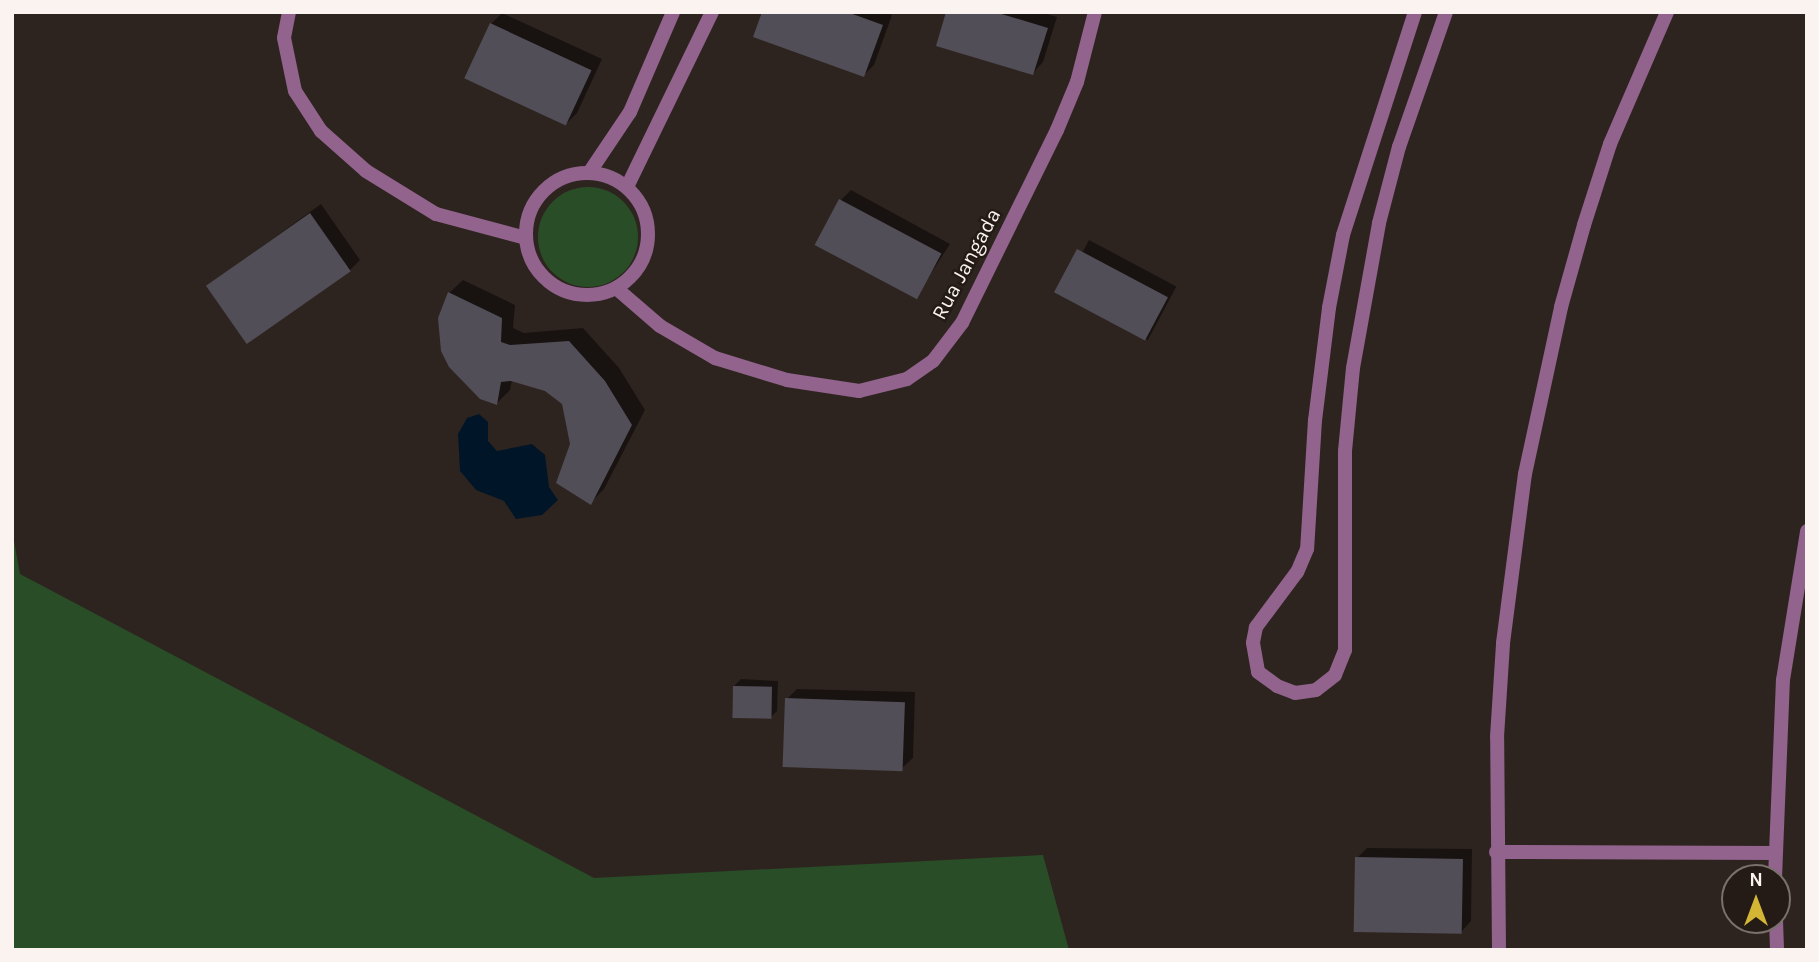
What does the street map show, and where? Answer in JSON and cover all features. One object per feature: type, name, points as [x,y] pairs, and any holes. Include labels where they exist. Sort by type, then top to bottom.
[{"type":"street","points":[[289,12],[284,37],[295,91],[321,131],[366,171],[436,214],[526,238]]},
{"type":"street","points":[[589,173],[630,112],[673,12]]},
{"type":"street","points":[[627,187],[712,12]]},
{"type":"street","name":"Rua Jangada","points":[[616,288],[660,326],[715,358],[775,376],[859,391],[907,379],[933,361],[962,323],[1057,130],[1077,82],[1095,12]]},
{"type":"street","points":[[1415,12],[1343,234],[1315,420],[1307,548],[1297,572],[1254,635],[1252,656],[1258,672],[1277,687],[1295,693],[1316,690],[1335,675],[1345,650],[1345,450],[1353,368],[1379,223],[1399,147],[1446,12]]},
{"type":"street","points":[[1499,950],[1496,852],[1503,643],[1541,391],[1577,248],[1610,144],[1667,12]]},
{"type":"street","points":[[589,173],[627,187],[647,221],[648,241],[631,276],[616,288],[577,294],[558,288],[530,258],[526,238],[527,218],[543,192],[569,176],[589,173]]},
{"type":"street","points":[[1774,864],[1783,680],[1807,531]]},
{"type":"street","points":[[1496,852],[1774,853]]},
{"type":"green space","points":[[588,187],[607,191],[623,202],[634,218],[638,237],[634,256],[623,272],[607,283],[588,287],[569,283],[553,272],[542,256],[538,237],[542,218],[553,202],[569,191]]},
{"type":"green space","points":[[12,530],[20,574],[594,878],[1043,855],[1069,950],[12,950]]},
{"type":"water","points":[[479,414],[488,422],[488,441],[497,451],[532,444],[545,455],[549,487],[558,500],[542,515],[516,519],[504,501],[476,490],[460,471],[458,434],[467,418]]},
{"type":"building","points":[[762,12],[847,12],[883,25],[864,77],[753,37]]},
{"type":"building","points":[[946,12],[995,12],[1048,28],[1033,75],[936,46]]},
{"type":"building","points":[[490,23],[592,70],[566,126],[464,78]]},
{"type":"building","points":[[839,199],[941,253],[917,299],[815,245]]},
{"type":"building","points":[[310,213],[351,271],[247,344],[206,286]]},
{"type":"building","points":[[1077,249],[1168,297],[1145,341],[1054,292]]},
{"type":"building","points":[[448,292],[502,318],[501,342],[510,345],[569,341],[605,381],[632,425],[591,505],[556,483],[570,444],[562,404],[545,391],[511,381],[501,382],[497,405],[480,399],[449,367],[441,351],[438,318]]},
{"type":"building","points":[[733,686],[772,687],[771,719],[732,718]]},
{"type":"building","points":[[785,698],[905,702],[903,771],[783,767]]},
{"type":"building","points":[[1355,857],[1463,859],[1462,934],[1354,932]]}]
